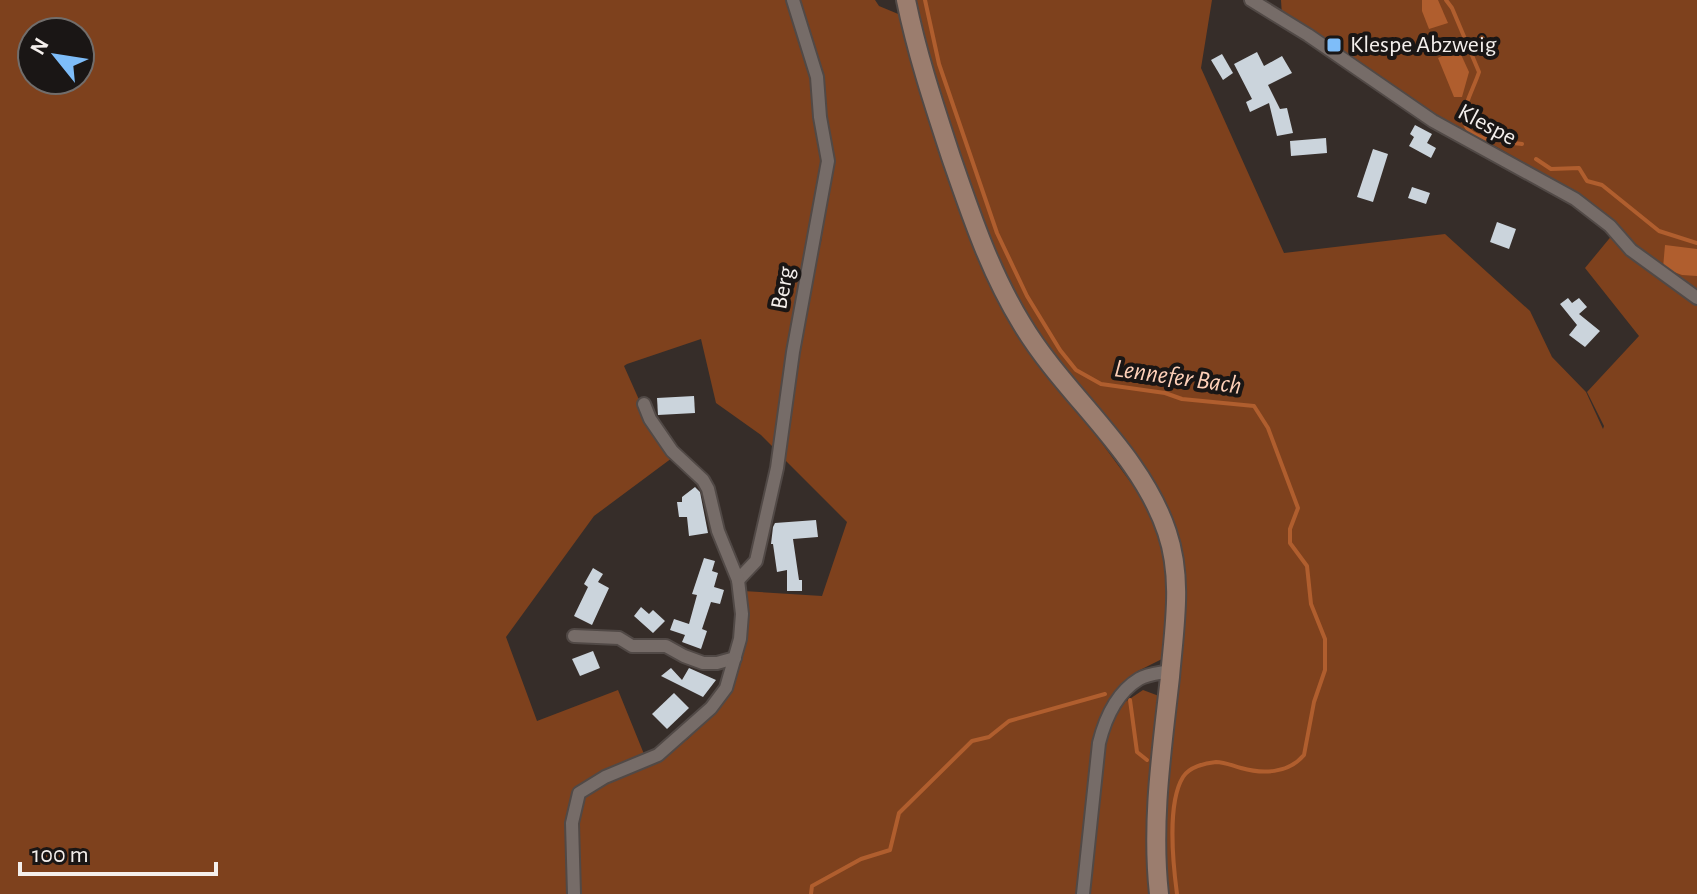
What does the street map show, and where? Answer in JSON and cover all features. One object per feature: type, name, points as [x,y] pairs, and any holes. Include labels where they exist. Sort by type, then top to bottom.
[{"type":"main road","points":[[906,0],[916,49],[974,227],[991,267],[1023,326],[1116,445],[1160,514],[1175,566],[1177,606],[1156,810],[1154,853],[1159,894]]},
{"type":"street","name":"Berg","points":[[738,580],[756,561],[777,468],[793,352],[828,161],[817,77],[793,0]]},
{"type":"street","name":"Klespe","points":[[1251,0],[1316,40],[1433,121],[1575,199],[1610,226],[1631,250],[1696,298]]},
{"type":"street","points":[[574,894],[572,823],[579,793],[605,777],[658,755],[711,708],[726,688],[735,658],[742,614],[738,580],[718,531],[708,489],[703,480],[672,451],[650,419],[644,404]]},
{"type":"street","points":[[574,636],[619,638],[632,646],[666,646],[703,663],[735,658]]},
{"type":"street","points":[[1083,894],[1103,725],[1110,710],[1139,678],[1170,671]]},
{"type":"shaded area","points":[[0,0],[789,0],[803,37],[824,154],[777,451],[761,435],[716,403],[701,339],[624,366],[648,420],[672,458],[594,516],[506,637],[537,721],[618,690],[646,759],[577,790],[569,894],[0,894]]},
{"type":"shaded area","points":[[793,0],[875,0],[879,6],[903,16],[1017,328],[1154,514],[1168,573],[1164,658],[1121,684],[1103,711],[1093,741],[1077,889],[1091,888],[1093,822],[1105,732],[1125,702],[1143,690],[1159,696],[1146,845],[1161,849],[1171,749],[1168,513],[1025,315],[981,227],[913,0],[1212,0],[1201,68],[1284,253],[1445,234],[1530,311],[1552,357],[1586,392],[1603,429],[1587,392],[1639,336],[1585,268],[1618,228],[1582,196],[1495,146],[1447,131],[1282,16],[1281,0],[1697,0],[1697,894],[578,894],[576,813],[581,795],[661,756],[688,739],[708,719],[725,698],[743,591],[822,596],[847,522],[781,456],[808,288],[821,242],[828,191],[814,69]]},
{"type":"shaded area","points":[[1422,0],[1438,0],[1448,23],[1429,29],[1422,11]]},
{"type":"shaded area","points":[[1458,48],[1469,72],[1462,97],[1454,97],[1438,58]]},
{"type":"shaded area","points":[[1665,245],[1697,249],[1697,276],[1682,275],[1663,268]]},
{"type":"building","points":[[1257,52],[1264,66],[1282,56],[1292,73],[1268,85],[1280,109],[1287,108],[1293,133],[1277,136],[1269,103],[1250,112],[1246,102],[1252,99],[1234,64]]},
{"type":"building","points":[[1222,54],[1233,73],[1223,80],[1211,60]]},
{"type":"building","points":[[1415,125],[1432,134],[1427,143],[1436,148],[1431,158],[1409,146]]},
{"type":"building","points":[[1326,138],[1327,153],[1291,156],[1290,141]]},
{"type":"building","points":[[1373,149],[1388,154],[1373,202],[1357,197]]},
{"type":"building","points":[[1412,187],[1430,193],[1426,204],[1408,198]]},
{"type":"building","points":[[1497,222],[1516,229],[1509,249],[1490,242]]},
{"type":"building","points":[[1568,298],[1572,303],[1579,298],[1587,307],[1579,314],[1600,331],[1585,347],[1569,335],[1577,325],[1560,304]]},
{"type":"building","points":[[694,396],[695,413],[658,415],[657,398]]},
{"type":"building","points":[[695,487],[700,492],[708,533],[689,536],[687,517],[679,517],[677,502],[682,502],[682,497]]},
{"type":"building","points":[[816,520],[818,537],[793,539],[802,591],[787,591],[787,570],[777,572],[771,544],[773,527],[775,523]]},
{"type":"building","points":[[704,558],[715,561],[712,571],[718,573],[714,587],[724,590],[720,604],[711,602],[702,629],[707,631],[701,649],[682,642],[685,635],[670,630],[674,619],[689,624],[697,595],[692,594]]},
{"type":"building","points":[[593,568],[603,574],[598,582],[609,588],[592,625],[574,616],[588,587],[584,584]]},
{"type":"building","points":[[641,607],[649,614],[653,610],[665,621],[653,633],[634,616]]},
{"type":"building","points":[[593,651],[600,668],[580,676],[572,659]]},
{"type":"building","points":[[671,668],[682,680],[689,668],[716,680],[703,697],[661,676]]},
{"type":"building","points":[[674,693],[689,708],[667,729],[652,714]]},
{"type":"waterway","name":"Lennefer Bach","points":[[925,0],[939,64],[997,233],[1027,296],[1060,350],[1076,370],[1101,384],[1165,393],[1182,399],[1254,406],[1268,428],[1298,508],[1290,529],[1290,543],[1307,566],[1311,604],[1325,639],[1325,670],[1314,702],[1304,755],[1290,766],[1274,771],[1249,770],[1216,762],[1198,766],[1183,777],[1173,818],[1177,894]]},
{"type":"waterway","points":[[1446,0],[1479,72],[1466,105],[1465,124],[1476,135],[1522,144]]},
{"type":"waterway","points":[[1536,159],[1551,169],[1579,168],[1587,181],[1602,185],[1659,231],[1697,243]]},
{"type":"waterway","points":[[811,894],[812,886],[861,859],[890,850],[899,813],[972,741],[989,737],[1009,721],[1105,694]]},
{"type":"waterway","points":[[1130,700],[1137,752],[1147,760]]},
{"type":"place","name":"Klespe Abzweig","points":[[1334,45]]}]
